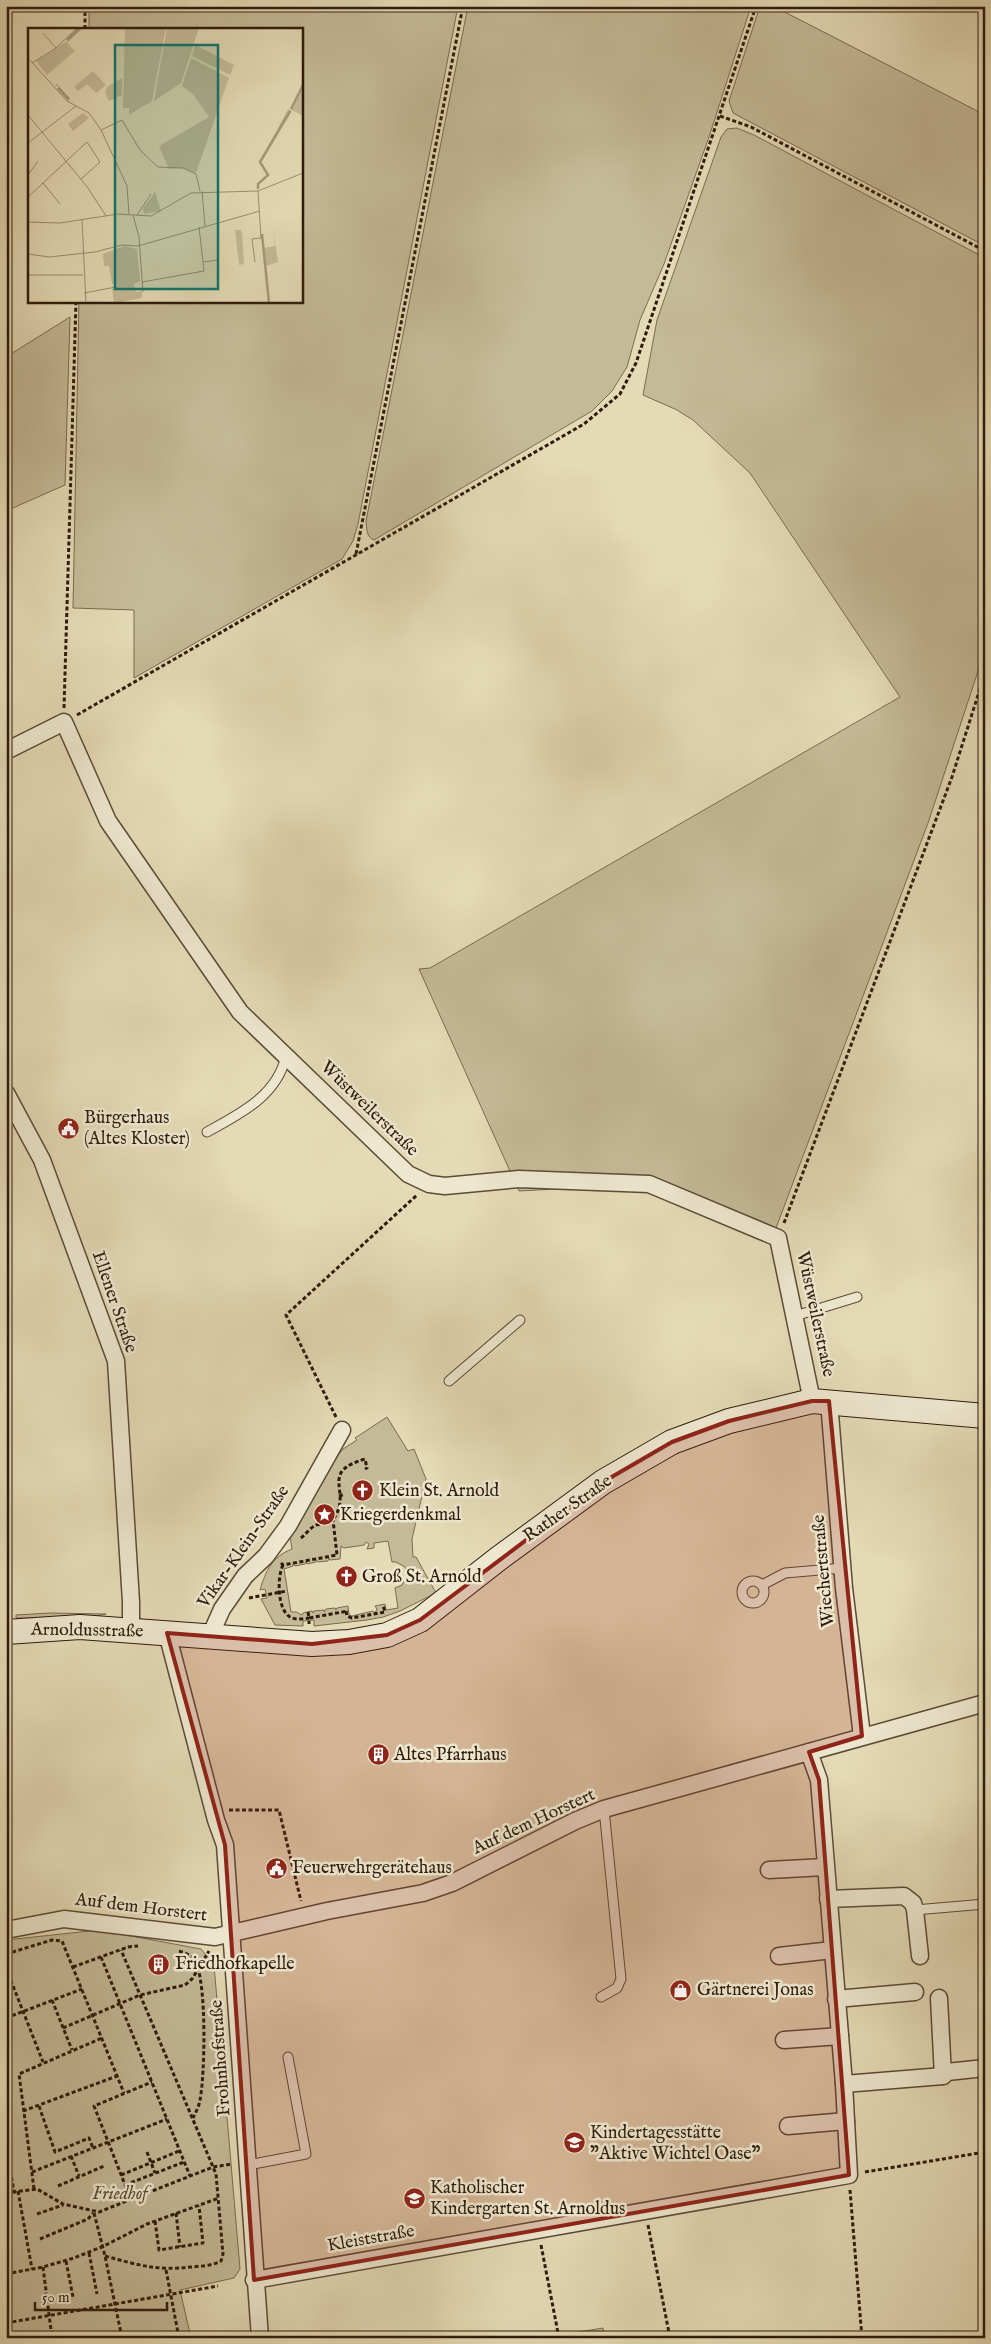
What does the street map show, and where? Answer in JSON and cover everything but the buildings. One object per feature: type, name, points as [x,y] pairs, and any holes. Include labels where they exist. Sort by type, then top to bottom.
[{"type":"main road","name":"Rather Straße","points":[[167,1633],[312,1644],[349,1642],[387,1635],[420,1620],[498,1559],[596,1488],[672,1442],[729,1421],[821,1401],[985,1416]]},
{"type":"main road","name":"Arnoldusstraße","points":[[6,1632],[80,1627],[131,1629],[167,1633]]},
{"type":"street","points":[[6,750],[64,722]]},
{"type":"street","name":"Wüstweilerstraße","points":[[64,722],[108,821],[240,1012],[408,1174],[429,1184],[445,1186],[518,1180],[649,1184],[778,1238],[795,1316],[821,1401]]},
{"type":"street","name":"Ellener Straße","points":[[6,1093],[42,1160],[116,1361],[131,1602],[131,1629]]},
{"type":"street","name":"Wiechertstraße","points":[[821,1401],[862,1736]]},
{"type":"street","name":"Vikar-Klein-Straße","points":[[210,1636],[222,1609],[245,1576],[270,1550],[288,1526],[342,1430]]},
{"type":"street","name":"Frohnhofstraße","points":[[167,1633],[213,1810],[225,1845],[248,2163],[254,2280],[260,2338]]},
{"type":"street","name":"Auf dem Horstert","points":[[6,1930],[64,1919],[215,1937],[305,1916],[423,1893],[452,1883],[575,1821],[604,1810],[985,1703]]},
{"type":"street","points":[[809,1752],[819,1780],[844,2084],[849,2175]]},
{"type":"street","points":[[769,1870],[825,1867]]},
{"type":"street","points":[[828,1899],[896,1895],[909,1899],[913,1903],[915,1910],[920,1956]]},
{"type":"street","points":[[779,1956],[832,1950]]},
{"type":"street","points":[[836,1998],[915,1992]]},
{"type":"street","points":[[939,1998],[943,2076]]},
{"type":"street","points":[[784,2040],[840,2036]]},
{"type":"street","points":[[844,2084],[943,2076],[947,2072],[985,2068]]},
{"type":"street","points":[[788,2126],[846,2121]]},
{"type":"street","name":"Kleiststraße","points":[[254,2280],[849,2175]]},
{"type":"lane","points":[[207,1132],[255,1104],[274,1084],[283,1067],[286,1056]]},
{"type":"lane","points":[[795,1316],[857,1298]]},
{"type":"lane","points":[[449,1381],[520,1320]]},
{"type":"lane","points":[[762,1585],[785,1574],[842,1568]]},
{"type":"lane","points":[[600,1997],[617,1988],[621,1979],[604,1810]]},
{"type":"lane","points":[[915,1910],[985,1904]]},
{"type":"lane","points":[[248,2163],[306,2154],[288,2057]]},
{"type":"path","points":[[84,28],[85,6]]},
{"type":"path","points":[[356,554],[463,6]]},
{"type":"path","points":[[64,722],[584,424],[620,394],[636,363],[756,6]]},
{"type":"path","points":[[720,116],[751,127],[985,251]]},
{"type":"path","points":[[64,722],[76,302]]},
{"type":"path","points":[[778,1238],[952,777],[985,674]]},
{"type":"path","points":[[342,1430],[286,1315],[429,1184]]},
{"type":"path","points":[[299,1540],[315,1525],[325,1524],[333,1519],[338,1509],[339,1477],[342,1470],[351,1463],[365,1459],[367,1468],[365,1469]]},
{"type":"path","points":[[339,1496],[345,1494]]},
{"type":"path","points":[[283,1565],[338,1554],[333,1519]]},
{"type":"path","points":[[270,1550],[283,1565]]},
{"type":"path","points":[[283,1565],[279,1573],[280,1592],[286,1614],[292,1618],[309,1620],[347,1611],[347,1616],[352,1618],[385,1612],[383,1605]]},
{"type":"path","points":[[265,1595],[287,1591]]},
{"type":"path","points":[[308,1612],[309,1620]]},
{"type":"path","points":[[213,1810],[280,1810],[305,1916]]},
{"type":"path","points":[[6,1954],[59,1940],[62,1941],[124,2093]]},
{"type":"path","points":[[73,1967],[121,1950],[142,1946]]},
{"type":"path","points":[[106,2256],[150,2268],[166,2270],[210,2266],[221,2261],[223,2254],[220,2198],[213,2167],[121,1950]]},
{"type":"path","points":[[174,1950],[188,1954],[195,1960],[198,1970],[203,2029],[201,2091],[193,2118]]},
{"type":"path","points":[[101,1957],[190,2176]]},
{"type":"path","points":[[63,2028],[140,1995],[185,1985],[192,1980],[207,1957]]},
{"type":"path","points":[[6,1968],[43,2062]]},
{"type":"path","points":[[6,2018],[82,1989]]},
{"type":"path","points":[[52,2000],[72,2050]]},
{"type":"path","points":[[34,2189],[19,2074],[102,2038]]},
{"type":"path","points":[[23,2111],[117,2076]]},
{"type":"path","points":[[131,2200],[94,2106],[152,2082]]},
{"type":"path","points":[[39,2106],[55,2152],[89,2138],[93,2148]]},
{"type":"path","points":[[32,2172],[167,2119]]},
{"type":"path","points":[[6,2145],[32,2269]]},
{"type":"path","points":[[121,2175],[180,2151]]},
{"type":"path","points":[[147,2152],[155,2173]]},
{"type":"path","points":[[862,2338],[849,2175],[985,2152]]},
{"type":"path","points":[[71,2156],[80,2176]]},
{"type":"path","points":[[125,2185],[184,2162]]},
{"type":"path","points":[[40,2239],[88,2219],[94,2213],[213,2167],[248,2163]]},
{"type":"path","points":[[58,2186],[104,2166]]},
{"type":"path","points":[[6,2193],[34,2189],[42,2190],[63,2204],[94,2213]]},
{"type":"path","points":[[6,2274],[43,2267],[89,2253],[155,2221],[220,2198]]},
{"type":"path","points":[[37,2214],[63,2204]]},
{"type":"path","points":[[155,2221],[159,2250],[203,2243],[199,2206]]},
{"type":"path","points":[[646,2212],[670,2338]]},
{"type":"path","points":[[94,2213],[106,2256],[122,2338]]},
{"type":"path","points":[[176,2214],[180,2247]]},
{"type":"path","points":[[538,2231],[559,2338]]},
{"type":"path","points":[[89,2253],[97,2294]]},
{"type":"path","points":[[66,2261],[73,2297]]},
{"type":"path","points":[[43,2267],[52,2338]]},
{"type":"path","points":[[166,2270],[179,2338]]},
{"type":"path","points":[[6,2323],[218,2286]]},
{"type":"highlighted area","points":[[812,1401],[829,1401],[862,1736],[809,1752],[819,1780],[849,2175],[254,2280],[225,1845],[167,1633],[312,1644],[387,1635],[420,1620],[603,1482],[672,1442],[729,1421]]},
{"type":"green space","points":[[89,6],[458,6],[358,524],[353,541],[342,559],[134,678],[134,610],[73,608],[79,302],[302,302],[302,28],[89,28]]},
{"type":"green space","points":[[468,6],[751,6],[710,134],[664,264],[640,320],[627,367],[612,391],[592,411],[374,540],[368,535],[366,521]]},
{"type":"green space","points":[[760,6],[773,6],[985,115],[985,246],[733,113],[729,101]]},
{"type":"green space","points":[[737,128],[754,135],[985,258],[985,650],[928,823],[773,1236],[649,1184],[519,1191],[419,969],[430,968],[900,697],[750,473],[693,420],[677,410],[643,395],[657,320],[721,137],[727,129]]},
{"type":"green space","points":[[70,317],[65,485],[6,511],[6,357]]},
{"type":"green space","points":[[387,1417],[408,1451],[414,1449],[426,1479],[412,1539],[413,1557],[416,1557],[436,1593],[400,1611],[383,1617],[314,1626],[314,1620],[303,1621],[303,1626],[275,1625],[261,1599],[267,1598],[265,1589],[260,1590],[265,1576],[279,1556],[292,1549],[290,1536],[336,1458],[343,1449],[357,1440],[355,1438]],"holes":[[[388,1541],[392,1562],[405,1567],[407,1575],[402,1585],[395,1588],[398,1608],[386,1610],[385,1604],[375,1606],[377,1609],[375,1613],[373,1611],[352,1616],[349,1615],[348,1606],[337,1608],[336,1610],[335,1608],[326,1609],[324,1612],[324,1610],[314,1611],[313,1613],[312,1611],[302,1615],[291,1612],[284,1569],[293,1566],[293,1564],[295,1566],[305,1564],[306,1561],[307,1564],[316,1562],[316,1560],[318,1562],[328,1561],[329,1558],[330,1560],[340,1559],[341,1546],[344,1548],[364,1545],[366,1542],[369,1544],[367,1549],[374,1548],[374,1543]]]},
{"type":"green space","points":[[50,1613],[106,1614],[92,1617],[16,1618],[16,1615]]},
{"type":"green space","name":"Friedhof","points":[[99,1930],[201,1949],[214,1965],[240,2269],[234,2278],[180,2290],[191,2338],[6,2338],[6,1940]]},
{"type":"green space","points":[[603,2328],[605,2338],[568,2338],[567,2334]]},
{"type":"place","name":"Bürgerhaus (Altes Kloster)","points":[[68,1128]]},
{"type":"place","name":"Klein St. Arnold","points":[[363,1491]]},
{"type":"place","name":"Kriegerdenkmal","points":[[324,1515]]},
{"type":"place","name":"Groß St. Arnold","points":[[346,1577]]},
{"type":"place","name":"Altes Pfarrhaus","points":[[378,1755]]},
{"type":"place","name":"Feuerwehrgerätehaus","points":[[276,1868]]},
{"type":"place","name":"Friedhofkapelle","points":[[159,1964]]},
{"type":"place","name":"Gärtnerei Jonas","points":[[681,1990]]},
{"type":"place","name":"Kindertagesstätte \"Aktive Wichtel Oase\"","points":[[574,2143]]},
{"type":"place","name":"Katholischer Kindergarten St. Arnoldus","points":[[414,2198]]}]
